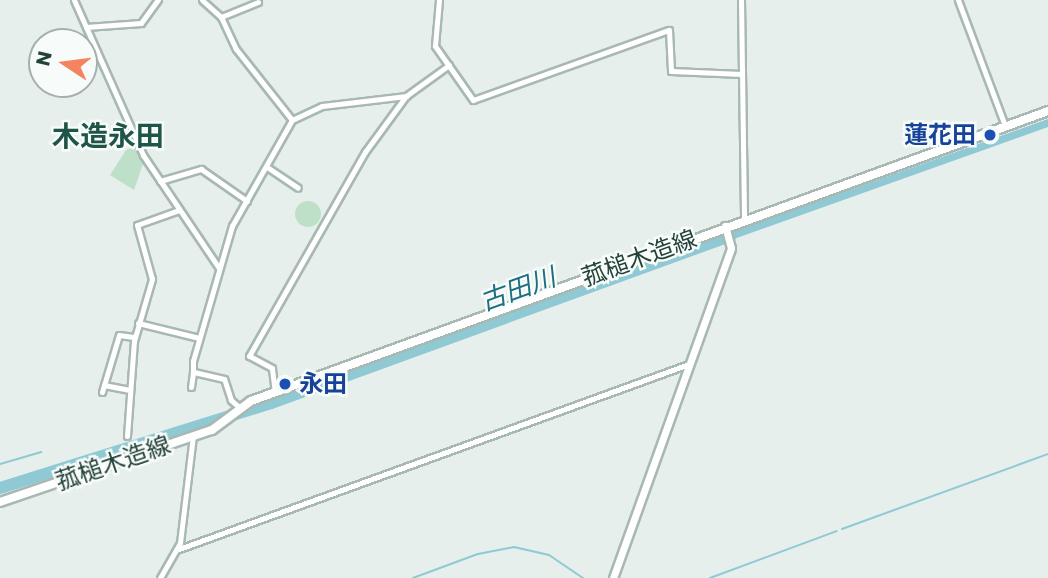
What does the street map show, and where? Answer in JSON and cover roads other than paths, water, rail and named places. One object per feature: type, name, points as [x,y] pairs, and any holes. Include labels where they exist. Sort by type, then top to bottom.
[{"type":"main road","name":"菰槌木造線","points":[[0,502],[193,436],[227,422],[239,407],[275,393],[726,228],[744,219],[1048,111]]},
{"type":"street","points":[[74,0],[136,141],[219,268]]},
{"type":"street","points":[[86,27],[141,23],[158,0]]},
{"type":"street","points":[[202,0],[221,17],[236,49],[292,120]]},
{"type":"street","points":[[238,9],[239,0]]},
{"type":"street","points":[[439,0],[435,46],[474,100],[669,30],[671,71],[741,74]]},
{"type":"street","points":[[741,0],[744,219]]},
{"type":"street","points":[[958,0],[1005,126]]},
{"type":"street","points":[[221,17],[258,2]]},
{"type":"street","points":[[275,393],[272,369],[249,356],[357,164],[406,96],[449,65]]},
{"type":"street","points":[[191,387],[199,338],[219,268],[247,201],[292,120],[322,106],[406,96]]},
{"type":"street","points":[[267,167],[298,188]]},
{"type":"street","points":[[160,181],[201,169],[247,201]]},
{"type":"street","points":[[127,436],[134,337],[152,274],[137,225],[179,210]]},
{"type":"street","points":[[613,578],[731,244],[726,228]]},
{"type":"street","points":[[138,324],[199,338]]},
{"type":"street","points":[[102,393],[119,335],[134,337]]},
{"type":"street","points":[[179,550],[689,364]]},
{"type":"street","points":[[193,372],[224,379],[231,400],[239,407]]},
{"type":"street","points":[[104,385],[129,390]]},
{"type":"street","points":[[160,578],[179,550],[193,436]]},
{"type":"water","points":[[1048,119],[1048,127],[717,245],[715,238]]},
{"type":"waterway","name":"古田川","points":[[0,488],[271,403],[731,236]]},
{"type":"waterway","points":[[0,464],[41,452]]},
{"type":"waterway","points":[[842,529],[1048,454]]},
{"type":"waterway","points":[[710,578],[837,531]]},
{"type":"waterway","points":[[413,578],[478,554],[514,547],[549,555],[583,578]]},
{"type":"place","name":"蓮花田","points":[[990,135]]},
{"type":"place","name":"永田","points":[[285,384]]},
{"type":"district","name":"木造永田","points":[[108,137]]}]
